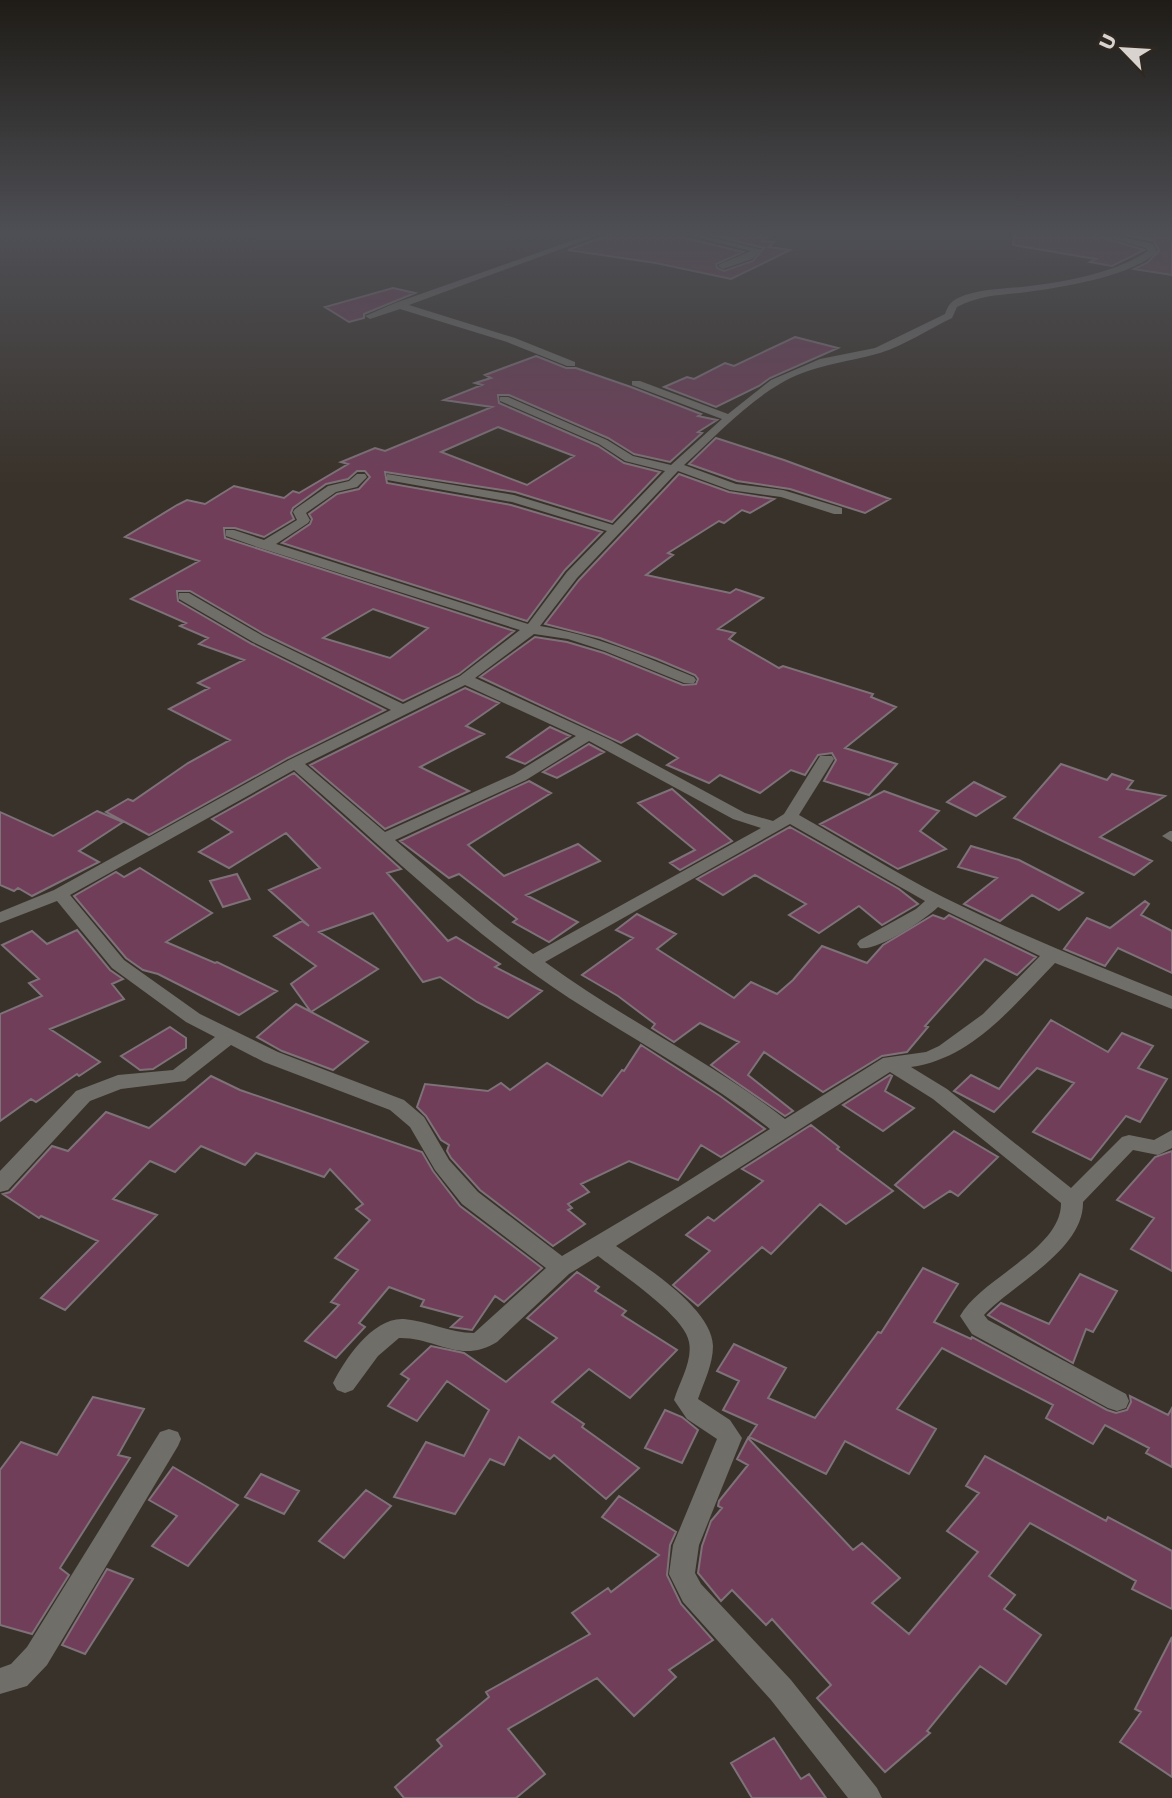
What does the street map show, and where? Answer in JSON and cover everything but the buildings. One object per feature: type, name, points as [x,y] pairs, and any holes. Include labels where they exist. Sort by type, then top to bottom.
[{"type":"street","points":[[440,318],[511,340],[571,364]]},
{"type":"street","points":[[0,918],[60,894],[295,763],[465,679],[530,629],[572,575],[675,467],[775,382],[824,362],[878,350],[945,318]]},
{"type":"street","points":[[636,383],[730,418]]},
{"type":"street","points":[[504,400],[603,442],[629,459],[675,467],[734,487],[783,494],[838,512]]},
{"type":"street","points":[[265,545],[301,523],[304,520],[299,512],[301,510],[332,489],[353,484],[361,477]]},
{"type":"street","points":[[391,477],[514,499],[616,530]]},
{"type":"street","points":[[230,533],[530,629],[570,635],[689,680]]},
{"type":"street","points":[[184,596],[246,633],[402,710]]},
{"type":"street","points":[[465,679],[588,735],[739,816],[783,822],[936,900],[1030,942],[1052,956],[1172,1003]]},
{"type":"street","points":[[383,839],[426,822],[520,777],[588,735]]},
{"type":"street","points":[[532,962],[783,822],[826,759]]},
{"type":"street","points":[[295,763],[488,929],[532,962],[575,993],[652,1038],[755,1106],[786,1130]]},
{"type":"street","points":[[60,894],[118,964],[193,1018],[323,1079],[397,1105],[417,1122],[442,1165],[470,1198],[534,1244],[561,1268]]},
{"type":"street","points":[[866,944],[922,913],[936,900]]},
{"type":"street","points":[[345,1383],[380,1339],[391,1330],[410,1330],[458,1342],[478,1342],[504,1323],[561,1268],[890,1063],[929,1058],[946,1051],[990,1018],[1052,956]]},
{"type":"street","points":[[0,1184],[83,1096],[118,1082],[178,1076],[229,1036]]},
{"type":"street","points":[[890,1063],[940,1094],[1072,1200],[1072,1217],[1052,1246],[977,1307],[972,1316],[980,1327],[1117,1401]]},
{"type":"street","points":[[1072,1200],[1129,1142],[1158,1148],[1172,1138]]},
{"type":"street","points":[[599,1245],[691,1319],[699,1333],[701,1346],[685,1400],[694,1412],[723,1428],[729,1435],[729,1443],[686,1545],[682,1560],[684,1580],[730,1636],[781,1690],[866,1798]]},
{"type":"street","points":[[0,1681],[12,1680],[20,1675],[37,1656],[169,1439]]}]
